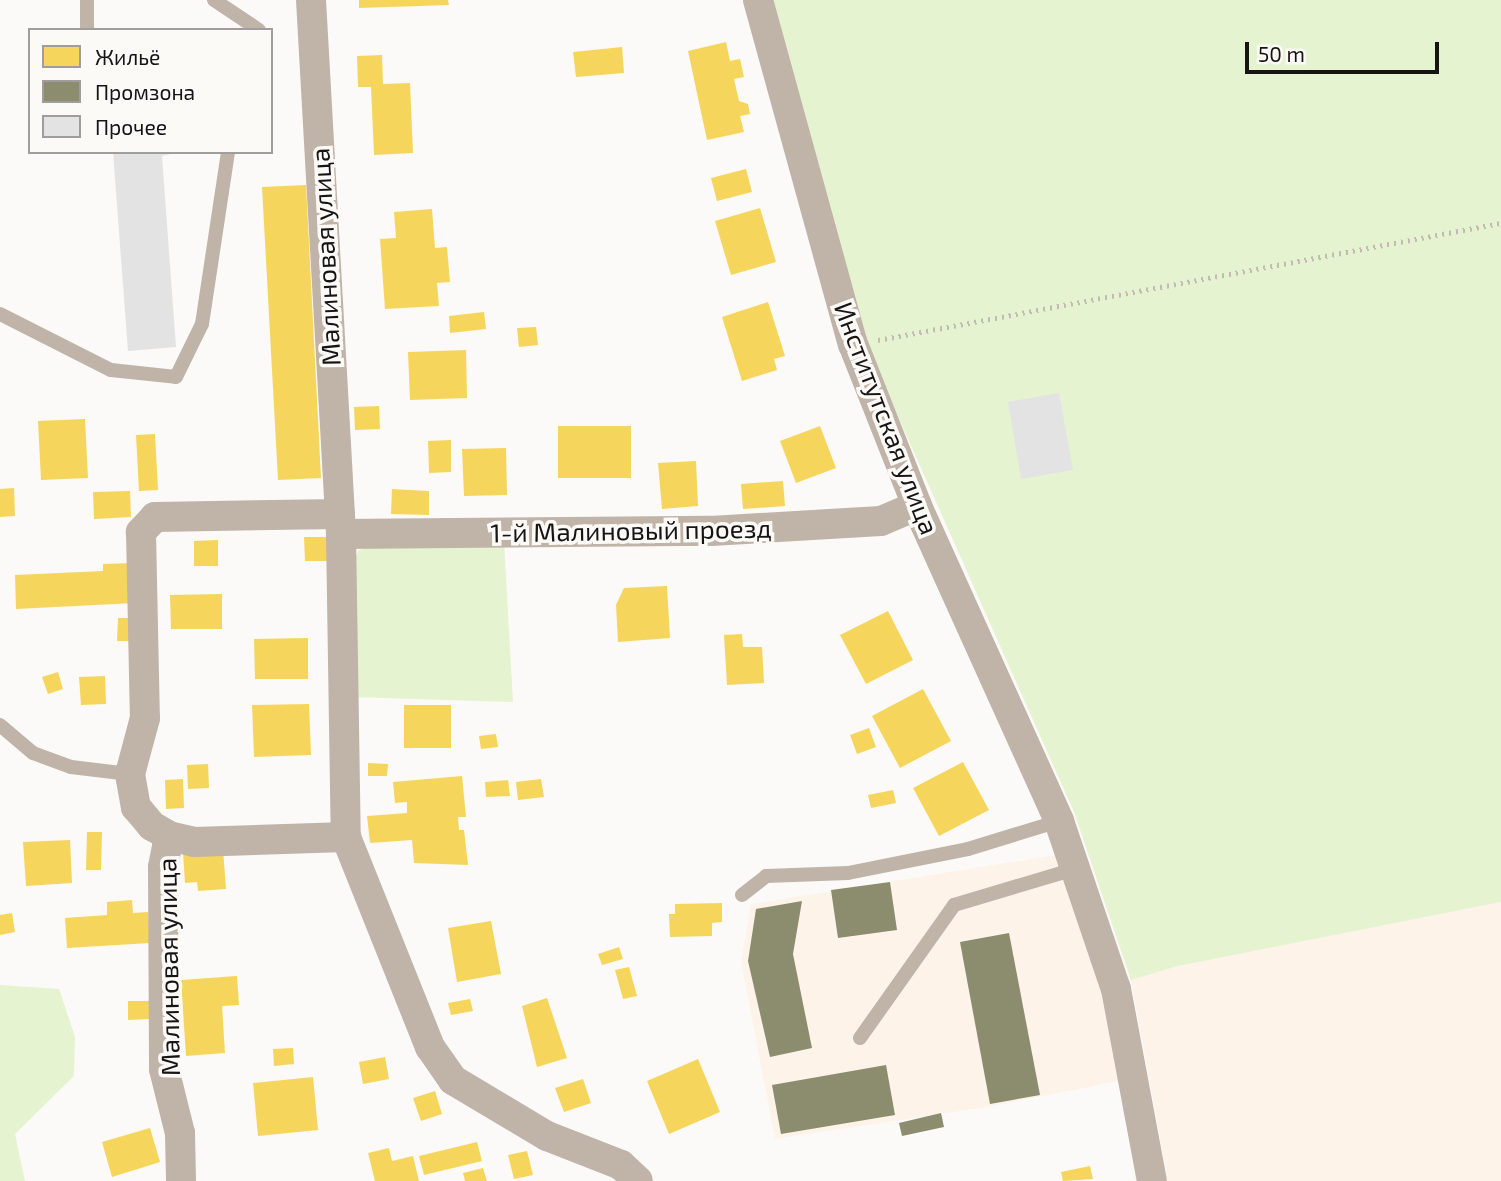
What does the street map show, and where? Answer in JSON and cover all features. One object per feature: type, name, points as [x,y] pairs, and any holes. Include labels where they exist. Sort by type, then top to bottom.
[{"type":"street","name":"Малиновая улица","points":[[311,0],[341,524],[346,838],[430,1047],[453,1080],[547,1136],[621,1165],[638,1181]]},
{"type":"street","name":"Институтская улица","points":[[758,0],[853,344],[917,506],[1059,821],[1116,989],[1152,1181]]},
{"type":"street","name":"1-й Малиновый проезд","points":[[341,524],[711,531],[881,521],[917,506]]},
{"type":"street","name":"Малиновая улица","points":[[341,524],[155,517],[141,532],[145,718],[130,774],[136,807],[152,826],[169,835],[194,842],[346,838]]},
{"type":"street","name":"Малиновая улица","points":[[169,835],[163,867],[164,1069],[180,1133],[181,1181]]},
{"type":"lane","points":[[86,0],[87,28]]},
{"type":"lane","points":[[214,0],[256,28]]},
{"type":"lane","points":[[0,314],[111,370],[176,377],[202,324],[228,154]]},
{"type":"lane","points":[[0,726],[46,758],[71,767],[130,774]]},
{"type":"lane","points":[[742,895],[766,876],[861,870],[968,849],[1059,821]]},
{"type":"lane","points":[[860,1038],[954,905],[1075,869]]},
{"type":"path","points":[[853,344],[1501,223]]},
{"type":"shaded area","points":[[1062,854],[1107,991],[1124,1080],[986,1107],[775,1139],[741,961],[751,904]]},
{"type":"shaded area","points":[[1501,902],[1501,1181],[1168,1181],[1131,980],[1178,966]]},
{"type":"green space","points":[[771,0],[1501,0],[1501,902],[1178,966],[1131,980],[1074,812],[856,322]]},
{"type":"green space","points":[[504,541],[513,702],[351,697],[351,566],[358,551],[370,545]]},
{"type":"green space","points":[[0,985],[59,989],[75,1037],[74,1076],[15,1134],[25,1181],[0,1181]]},
{"type":"building: Жильё","points":[[359,0],[448,0],[449,5],[359,8]]},
{"type":"building: Жильё","points":[[726,42],[730,61],[740,59],[744,77],[734,79],[739,101],[748,104],[750,114],[740,116],[744,132],[707,140],[688,51]]},
{"type":"building: Жильё","points":[[622,47],[624,73],[576,77],[573,52]]},
{"type":"building: Жильё","points":[[382,55],[383,84],[410,83],[413,153],[374,155],[371,87],[358,87],[357,56]]},
{"type":"building: Жильё","points":[[746,169],[752,192],[717,201],[711,178]]},
{"type":"building: Жильё","points":[[306,185],[321,478],[278,480],[262,187]]},
{"type":"building: Жильё","points":[[760,208],[776,262],[731,275],[715,221]]},
{"type":"building: Жильё","points":[[432,209],[435,248],[447,247],[450,282],[437,283],[439,306],[385,309],[380,239],[396,238],[394,212]]},
{"type":"building: Жильё","points":[[768,302],[785,356],[774,359],[777,370],[742,381],[722,317]]},
{"type":"building: Жильё","points":[[484,312],[486,329],[450,333],[449,316]]},
{"type":"building: Жильё","points":[[536,327],[538,345],[519,347],[517,328]]},
{"type":"building: Жильё","points":[[466,350],[467,398],[410,400],[408,352]]},
{"type":"building: Жильё","points":[[379,406],[380,429],[355,430],[354,407]]},
{"type":"building: Жильё","points":[[85,419],[88,478],[41,480],[38,421]]},
{"type":"building: Жильё","points":[[558,426],[631,426],[631,478],[558,478]]},
{"type":"building: Жильё","points":[[820,426],[836,468],[796,483],[780,441]]},
{"type":"building: Жильё","points":[[155,434],[158,490],[139,491],[136,435]]},
{"type":"building: Жильё","points":[[451,440],[451,472],[429,473],[428,441]]},
{"type":"building: Жильё","points":[[506,448],[507,495],[464,496],[462,449]]},
{"type":"building: Жильё","points":[[696,461],[698,506],[662,509],[658,463]]},
{"type":"building: Жильё","points":[[783,481],[785,506],[743,509],[741,484]]},
{"type":"building: Жильё","points":[[14,488],[15,516],[0,517],[0,489]]},
{"type":"building: Жильё","points":[[392,489],[429,491],[429,515],[391,514]]},
{"type":"building: Жильё","points":[[130,491],[131,517],[94,519],[93,492]]},
{"type":"building: Жильё","points":[[304,537],[328,537],[328,561],[305,561]]},
{"type":"building: Жильё","points":[[218,540],[218,566],[194,566],[194,541]]},
{"type":"building: Жильё","points":[[133,563],[135,603],[16,609],[15,575],[103,571],[103,564]]},
{"type":"building: Жильё","points":[[667,586],[670,638],[618,642],[616,605],[624,588]]},
{"type":"building: Жильё","points":[[222,594],[222,629],[171,629],[170,595]]},
{"type":"building: Жильё","points":[[888,611],[913,660],[866,684],[840,635]]},
{"type":"building: Жильё","points":[[118,618],[133,618],[132,641],[117,641]]},
{"type":"building: Жильё","points":[[742,634],[743,647],[762,647],[764,683],[727,685],[724,635]]},
{"type":"building: Жильё","points":[[308,638],[308,679],[255,679],[254,639]]},
{"type":"building: Жильё","points":[[58,672],[63,689],[48,694],[42,677]]},
{"type":"building: Жильё","points":[[105,676],[106,704],[81,705],[79,677]]},
{"type":"building: Жильё","points":[[923,689],[951,741],[900,768],[872,716]]},
{"type":"building: Жильё","points":[[309,704],[311,755],[254,757],[252,705]]},
{"type":"building: Жильё","points":[[404,705],[451,705],[451,748],[404,748]]},
{"type":"building: Жильё","points":[[869,728],[876,747],[857,754],[850,735]]},
{"type":"building: Жильё","points":[[496,734],[498,747],[481,749],[479,736]]},
{"type":"building: Жильё","points":[[963,762],[989,810],[939,836],[913,788]]},
{"type":"building: Жильё","points":[[368,763],[388,764],[387,776],[368,776]]},
{"type":"building: Жильё","points":[[208,764],[209,788],[188,789],[187,765]]},
{"type":"building: Жильё","points":[[462,776],[466,817],[458,817],[459,830],[464,830],[468,865],[414,863],[412,840],[370,843],[367,816],[407,813],[407,802],[395,803],[393,782]]},
{"type":"building: Жильё","points":[[183,779],[184,808],[166,809],[165,780]]},
{"type":"building: Жильё","points":[[541,779],[544,797],[518,800],[516,782]]},
{"type":"building: Жильё","points":[[508,780],[510,796],[486,797],[485,782]]},
{"type":"building: Жильё","points":[[893,790],[896,803],[871,808],[868,795]]},
{"type":"building: Жильё","points":[[87,832],[102,832],[101,870],[86,870]]},
{"type":"building: Жильё","points":[[70,840],[72,883],[26,886],[23,842]]},
{"type":"building: Жильё","points":[[223,849],[226,889],[198,891],[197,882],[185,883],[183,852]]},
{"type":"building: Жильё","points":[[132,900],[133,913],[148,912],[150,943],[67,948],[65,918],[107,915],[107,902]]},
{"type":"building: Жильё","points":[[722,903],[722,922],[712,923],[712,936],[670,937],[669,914],[675,914],[675,904]]},
{"type":"building: Жильё","points":[[12,913],[15,932],[0,935],[0,915]]},
{"type":"building: Жильё","points":[[491,921],[501,974],[457,982],[448,928]]},
{"type":"building: Жильё","points":[[619,947],[623,959],[602,965],[598,954]]},
{"type":"building: Жильё","points":[[629,967],[637,996],[623,999],[615,970]]},
{"type":"building: Жильё","points":[[237,976],[239,1005],[222,1006],[225,1053],[186,1056],[181,980]]},
{"type":"building: Жильё","points":[[547,998],[567,1058],[537,1067],[522,1006]]},
{"type":"building: Жильё","points":[[470,999],[473,1011],[451,1015],[448,1003]]},
{"type":"building: Жильё","points":[[128,1001],[149,1001],[149,1019],[128,1020]]},
{"type":"building: Жильё","points":[[293,1048],[294,1064],[274,1066],[273,1049]]},
{"type":"building: Жильё","points":[[385,1057],[389,1079],[363,1084],[359,1062]]},
{"type":"building: Жильё","points":[[698,1059],[720,1112],[669,1134],[647,1081]]},
{"type":"building: Жильё","points":[[313,1077],[318,1130],[258,1136],[253,1083]]},
{"type":"building: Жильё","points":[[583,1079],[591,1103],[564,1112],[555,1088]]},
{"type":"building: Жильё","points":[[435,1091],[442,1114],[421,1121],[413,1098]]},
{"type":"building: Жильё","points":[[150,1128],[160,1162],[112,1177],[102,1142]]},
{"type":"building: Жильё","points":[[477,1142],[482,1161],[424,1175],[419,1156]]},
{"type":"building: Жильё","points":[[389,1148],[392,1161],[413,1156],[419,1181],[375,1181],[368,1153]]},
{"type":"building: Жильё","points":[[527,1151],[533,1175],[514,1179],[508,1155]]},
{"type":"building: Жильё","points":[[1090,1166],[1093,1179],[1063,1181],[1061,1172]]},
{"type":"building: Жильё","points":[[483,1168],[487,1181],[465,1181],[463,1173]]},
{"type":"building: Промзона","points":[[890,882],[897,930],[838,938],[831,890]]},
{"type":"building: Промзона","points":[[802,901],[793,954],[812,1048],[770,1057],[748,961],[756,909]]},
{"type":"building: Промзона","points":[[1009,933],[1040,1095],[990,1104],[960,942]]},
{"type":"building: Промзона","points":[[886,1065],[895,1115],[781,1134],[772,1085]]},
{"type":"building: Промзона","points":[[941,1113],[944,1127],[902,1136],[899,1123]]},
{"type":"building: Прочее","points":[[113,154],[171,154],[162,156],[176,347],[128,351]]},
{"type":"building: Прочее","points":[[1059,393],[1073,470],[1021,479],[1008,402]]}]
